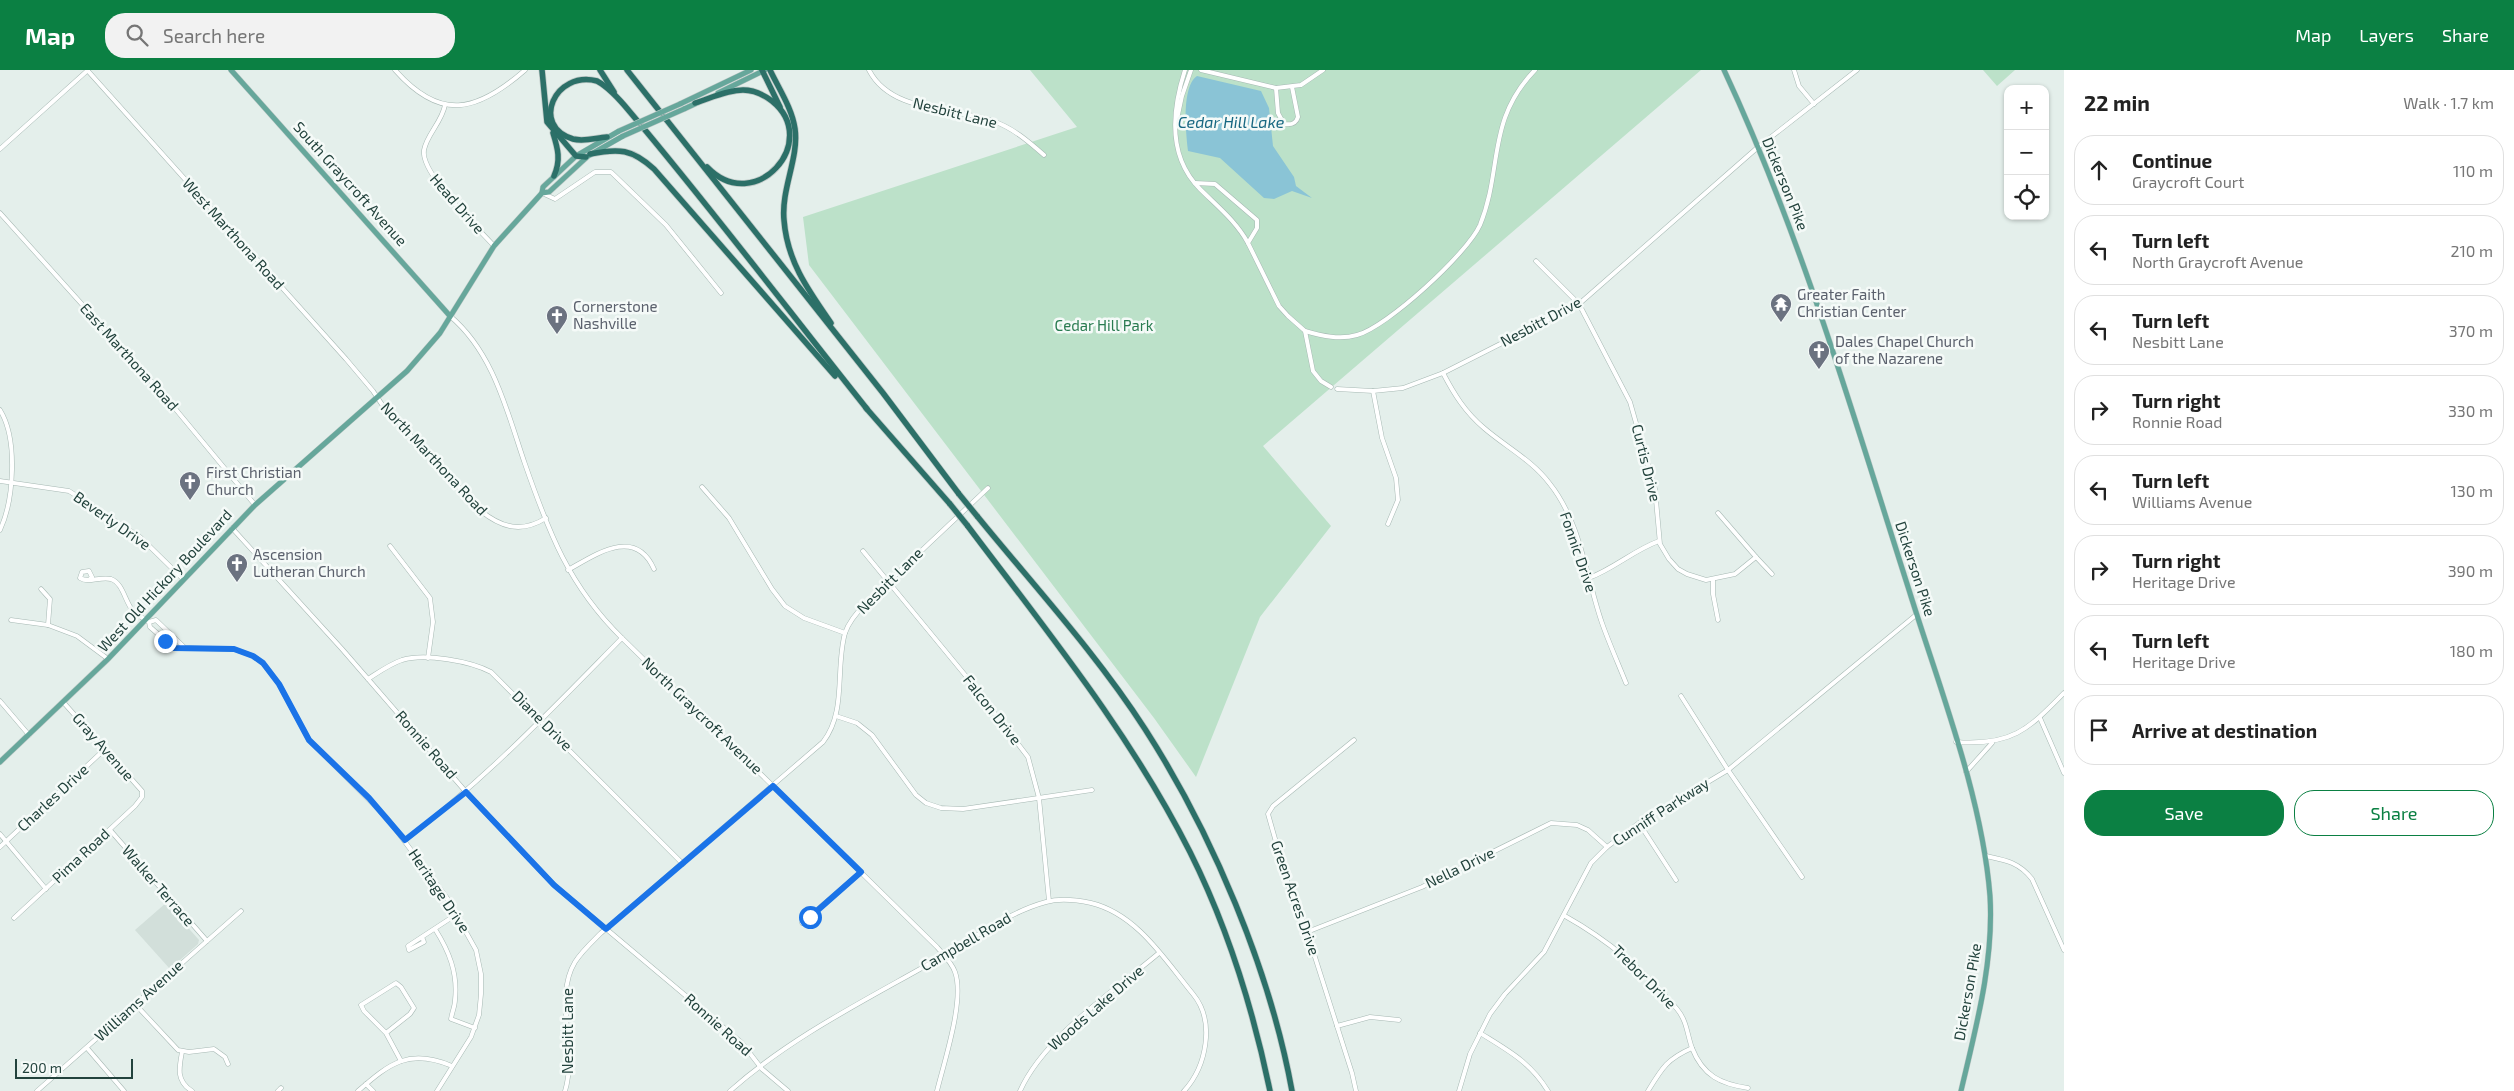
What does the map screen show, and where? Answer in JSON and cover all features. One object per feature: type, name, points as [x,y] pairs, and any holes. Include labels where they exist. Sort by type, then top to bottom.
[{"type":"highway","points":[[542,70],[547,122],[552,131],[559,155],[558,168],[554,176]]},
{"type":"highway","points":[[600,70],[617,98]]},
{"type":"highway","points":[[627,70],[976,516],[1106,674],[1145,730],[1197,822],[1248,936],[1278,1025],[1292,1091]]},
{"type":"highway","points":[[671,127],[711,171],[728,182],[743,184],[767,177],[783,160],[789,135],[785,118],[765,70]]},
{"type":"highway","points":[[765,70],[792,114],[795,129],[795,143],[783,208],[788,249],[800,278],[851,354]]},
{"type":"highway","points":[[606,137],[584,141],[564,134],[551,116],[551,100],[561,84],[570,78],[582,77],[601,83],[617,98],[674,165],[867,409]]},
{"type":"highway","points":[[695,103],[723,93],[750,91],[771,100],[785,118]]},
{"type":"highway","points":[[552,131],[576,156],[588,156],[610,150],[623,151],[640,156],[654,169],[950,504],[1092,691],[1134,754],[1172,818],[1202,878],[1230,949],[1246,997],[1270,1091]]},
{"type":"main road","name":"South Graycroft Avenue","points":[[231,70],[450,316]]},
{"type":"main road","name":"West Old Hickory Boulevard","points":[[542,193],[549,192],[588,156],[751,70]]},
{"type":"main road","name":"West Old Hickory Boulevard","points":[[0,762],[148,621],[183,579],[255,505],[378,399],[430,347],[476,270],[494,246],[542,193],[543,187],[576,156],[619,131],[682,106],[695,103],[765,70]]},
{"type":"main road","name":"Dickerson Pike","points":[[1724,70],[1802,263],[1847,396],[1966,772],[1986,856],[1990,920],[1988,964],[1961,1091]]},
{"type":"street","points":[[0,149],[88,70]]},
{"type":"street","name":"West Marthona Road","points":[[88,70],[346,359],[378,399]]},
{"type":"street","points":[[394,70],[411,88],[425,98],[445,105],[474,103],[486,98],[525,70]]},
{"type":"street","name":"Nesbitt Lane","points":[[869,70],[878,85],[901,99],[992,121],[1024,138],[1044,155]]},
{"type":"street","points":[[1185,70],[1174,113],[1176,141],[1185,168],[1195,184],[1230,217],[1248,243],[1279,306],[1305,331],[1334,337],[1350,337],[1365,333],[1387,318],[1454,262],[1479,227],[1484,212],[1500,129],[1516,94],[1535,70]]},
{"type":"street","points":[[1176,141],[1178,111],[1191,70]]},
{"type":"street","points":[[1201,70],[1276,88],[1292,87],[1305,82],[1323,70]]},
{"type":"street","points":[[1794,70],[1799,86],[1814,104]]},
{"type":"street","name":"Nesbitt Drive","points":[[1337,389],[1373,391],[1403,388],[1443,373],[1579,304],[1757,148],[1857,70]]},
{"type":"street","points":[[1276,88],[1279,118],[1284,124],[1288,125],[1295,122],[1298,117],[1292,87]]},
{"type":"street","name":"Head Drive","points":[[445,105],[441,119],[426,144],[424,156],[426,166],[444,190],[494,246]]},
{"type":"street","points":[[542,193],[555,199],[595,172],[611,172],[666,226],[721,293]]},
{"type":"street","points":[[1195,184],[1215,184],[1257,220],[1256,228],[1248,243]]},
{"type":"street","name":"East Marthona Road","points":[[0,213],[172,405],[255,505]]},
{"type":"street","name":"Curtis Drive","points":[[1536,261],[1579,304],[1630,402],[1655,489],[1659,540],[1669,558],[1678,569],[1696,578],[1712,579],[1735,574],[1756,557]]},
{"type":"street","name":"North Graycroft Avenue","points":[[450,316],[470,336],[493,373],[546,518],[568,570],[591,605],[622,638],[944,955],[955,972],[958,989],[956,1013],[937,1091]]},
{"type":"street","points":[[1305,331],[1309,360],[1313,371],[1321,381],[1331,387]]},
{"type":"street","name":"Fonnic Drive","points":[[1443,373],[1456,398],[1466,411],[1485,429],[1527,460],[1551,485],[1569,517],[1590,578],[1602,622],[1626,683]]},
{"type":"street","points":[[1373,391],[1382,438],[1396,478],[1398,500],[1388,524]]},
{"type":"street","name":"North Marthona Road","points":[[378,399],[475,504],[497,523],[518,528],[537,523],[546,518]]},
{"type":"street","points":[[0,410],[10,435],[10,482],[6,512],[0,530]]},
{"type":"street","name":"Beverly Drive","points":[[0,481],[66,490],[140,536],[183,579]]},
{"type":"street","points":[[702,487],[729,518],[774,592],[785,606],[798,615],[845,632]]},
{"type":"street","name":"Nesbitt Lane","points":[[565,1091],[570,1070],[566,999],[568,978],[581,954],[606,929],[823,742],[836,716],[845,632],[860,609],[988,488]]},
{"type":"street","points":[[1718,513],[1772,574]]},
{"type":"street","name":"Ronnie Road","points":[[232,528],[368,679],[466,792],[554,885],[742,1043],[772,1078],[788,1091]]},
{"type":"street","points":[[1590,578],[1607,571],[1642,547],[1659,540]]},
{"type":"street","points":[[390,546],[430,598],[433,622],[428,658]]},
{"type":"street","points":[[568,570],[604,550],[617,546],[627,547],[640,552],[654,569]]},
{"type":"street","name":"Falcon Drive","points":[[863,551],[1014,736],[1028,757],[1039,798],[1048,901]]},
{"type":"street","name":"Heritage Drive","points":[[89,580],[111,579],[117,584],[131,609],[148,621],[150,627],[174,648],[234,649],[253,656],[263,663],[279,684],[309,740],[369,798],[405,840],[435,880],[474,944],[480,967],[481,1002],[475,1028],[465,1048],[437,1091]]},
{"type":"street","points":[[1712,579],[1718,620]]},
{"type":"street","points":[[41,589],[50,599],[48,625]]},
{"type":"street","name":"Cunniff Parkway","points":[[1459,1091],[1470,1054],[1490,1014],[1505,994],[1544,952],[1565,916],[1591,863],[1607,847],[1639,823],[1728,770],[1916,615]]},
{"type":"street","points":[[11,620],[48,625],[77,636],[108,659]]},
{"type":"street","name":"Heritage Drive","points":[[148,621],[156,620],[185,648]]},
{"type":"street","points":[[405,840],[466,792],[541,721],[622,638]]},
{"type":"street","name":"Diane Drive","points":[[368,679],[404,659],[428,658],[473,664],[491,672],[683,864]]},
{"type":"street","points":[[1956,742],[1992,743],[2020,731],[2040,718],[2064,693]]},
{"type":"street","points":[[1681,696],[1728,770],[1802,877]]},
{"type":"street","points":[[0,700],[29,735]]},
{"type":"street","name":"Gray Avenue","points":[[64,703],[142,791]]},
{"type":"street","points":[[836,716],[857,723],[872,735],[913,792],[930,805],[954,810],[1092,790]]},
{"type":"street","points":[[2040,718],[2064,773]]},
{"type":"street","name":"Green Acres Drive","points":[[1354,740],[1273,806],[1268,814],[1289,888],[1307,932],[1356,1091]]},
{"type":"street","points":[[1966,772],[1992,743]]},
{"type":"street","name":"Charles Drive","points":[[0,847],[105,749]]},
{"type":"street","name":"Pima Road","points":[[14,918],[139,802],[142,791]]},
{"type":"street","name":"Nella Drive","points":[[1307,932],[1422,887],[1551,822],[1577,826],[1588,830],[1607,847]]},
{"type":"street","points":[[1639,823],[1676,880]]},
{"type":"street","name":"Walker Terrace","points":[[110,830],[207,941]]},
{"type":"street","points":[[0,834],[46,889]]},
{"type":"street","points":[[1986,856],[2006,860],[2024,868],[2032,879],[2064,950]]},
{"type":"street","points":[[802,923],[861,872]]},
{"type":"street","name":"Campbell Road","points":[[730,1091],[760,1064],[1018,912],[1048,901],[1090,903],[1115,912],[1136,927],[1196,998],[1203,1014],[1204,1052],[1197,1074],[1184,1091]]},
{"type":"street","name":"Williams Avenue","points":[[37,1091],[241,911]]},
{"type":"street","points":[[422,937],[457,914]]},
{"type":"street","name":"Trebor Drive","points":[[1565,916],[1597,934],[1620,951],[1672,1003],[1687,1027],[1692,1048],[1715,1079],[1726,1085],[1748,1088]]},
{"type":"street","points":[[435,928],[448,951],[454,972],[455,1000],[451,1017],[453,1020],[475,1028]]},
{"type":"street","name":"Woods Lake Drive","points":[[1020,1091],[1031,1070],[1057,1039],[1159,953]]},
{"type":"street","points":[[386,1033],[410,1014],[414,1008],[401,987],[396,983],[362,1005],[364,1011],[386,1033],[401,1061]]},
{"type":"street","points":[[136,1004],[174,1046],[182,1052],[214,1049],[225,1057],[228,1064]]},
{"type":"street","points":[[1337,1026],[1370,1017],[1399,1020]]},
{"type":"street","points":[[1480,1033],[1521,1058],[1539,1076],[1548,1091]]},
{"type":"street","points":[[87,1048],[124,1091]]},
{"type":"street","points":[[1648,1091],[1659,1072],[1670,1059],[1692,1048]]},
{"type":"street","points":[[182,1052],[178,1073],[180,1079],[192,1091]]},
{"type":"street","points":[[358,1091],[386,1067],[401,1061],[425,1058],[452,1066]]},
{"type":"street","points":[[366,1084],[372,1091]]},
{"type":"shaded area","points":[[166,903],[199,940],[198,944],[170,969],[135,930]]},
{"type":"green space","name":"Cedar Hill Park","points":[[1030,70],[1701,70],[1263,446],[1331,526],[1260,617],[1196,777],[1154,718],[809,265],[803,217],[1077,127]]},
{"type":"green space","points":[[1983,70],[2015,70],[1997,86]]},
{"type":"water","name":"Cedar Hill Lake","points":[[1197,76],[1261,91],[1269,108],[1273,146],[1294,177],[1296,186],[1312,198],[1292,191],[1274,199],[1264,198],[1220,158],[1188,151],[1187,100],[1192,82]]},
{"type":"place","name":"Greater Faith Christian Center","points":[[1781,323]]},
{"type":"place","name":"Cornerstone Nashville","points":[[557,335]]},
{"type":"place","name":"Dales Chapel Church of the Nazarene","points":[[1819,370]]},
{"type":"place","name":"First Christian Church","points":[[190,501]]},
{"type":"place","name":"Ascension Lutheran Church","points":[[237,583]]},
{"type":"route","points":[[165,641],[174,648],[234,649],[253,656],[263,663],[279,684],[288,704],[309,740],[327,760],[369,798],[405,840],[466,792],[554,885],[606,929],[773,786],[861,872],[810,917]]}]
